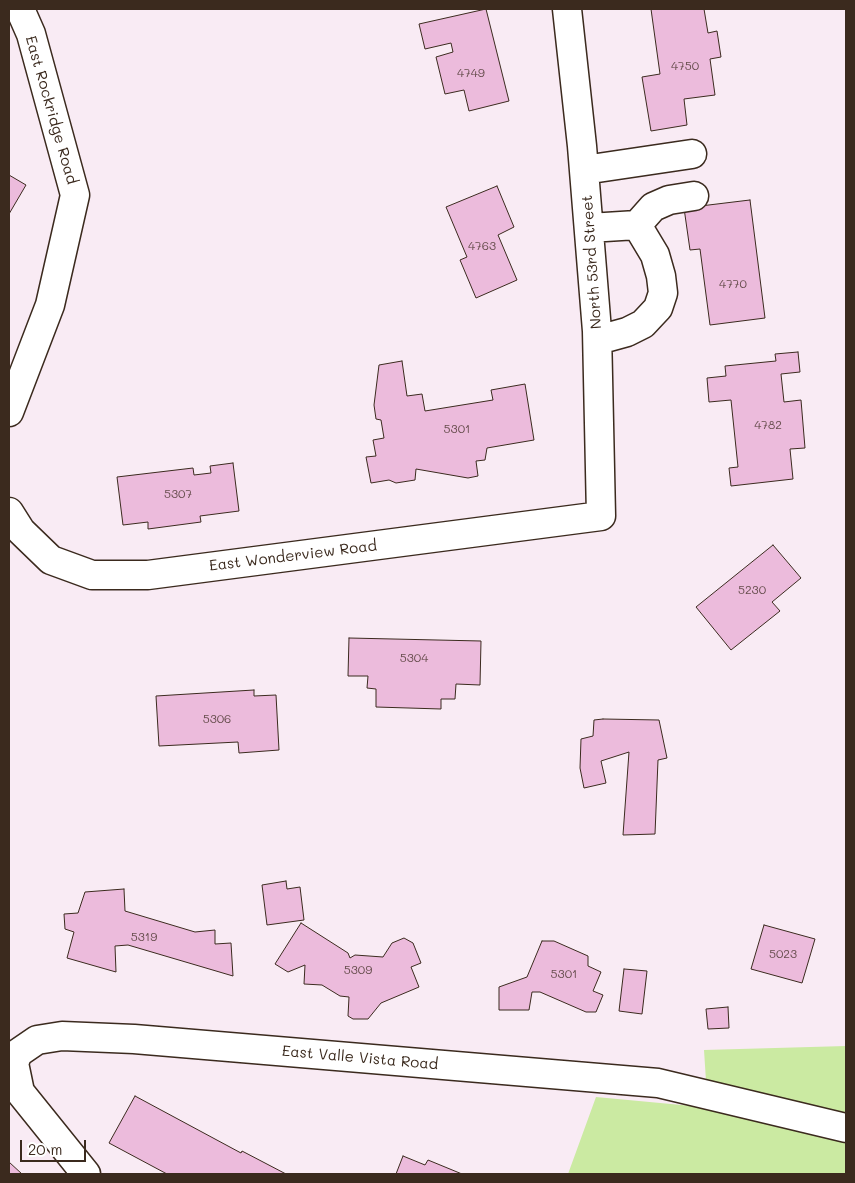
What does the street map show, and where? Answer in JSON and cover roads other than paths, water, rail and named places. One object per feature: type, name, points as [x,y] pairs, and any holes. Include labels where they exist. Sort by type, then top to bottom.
[{"type":"street","name":"East Rockridge Road","points":[[9,412],[50,306],[75,195],[31,34],[20,9]]},
{"type":"street","name":"North 53rd Street","points":[[567,9],[584,170],[598,340],[601,516]]},
{"type":"street","points":[[584,170],[692,154]]},
{"type":"street","points":[[589,228],[637,225],[653,207],[669,200],[694,196]]},
{"type":"street","points":[[598,340],[627,332],[643,324],[658,308],[663,294],[661,276],[655,255],[637,225]]},
{"type":"street","name":"East Wonderview Road","points":[[9,512],[21,531],[51,560],[92,575],[148,575],[601,516]]},
{"type":"street","name":"East Valle Vista Road","points":[[86,1174],[20,1092],[14,1063],[18,1053],[37,1040],[62,1036],[134,1038],[658,1083],[846,1128]]}]
